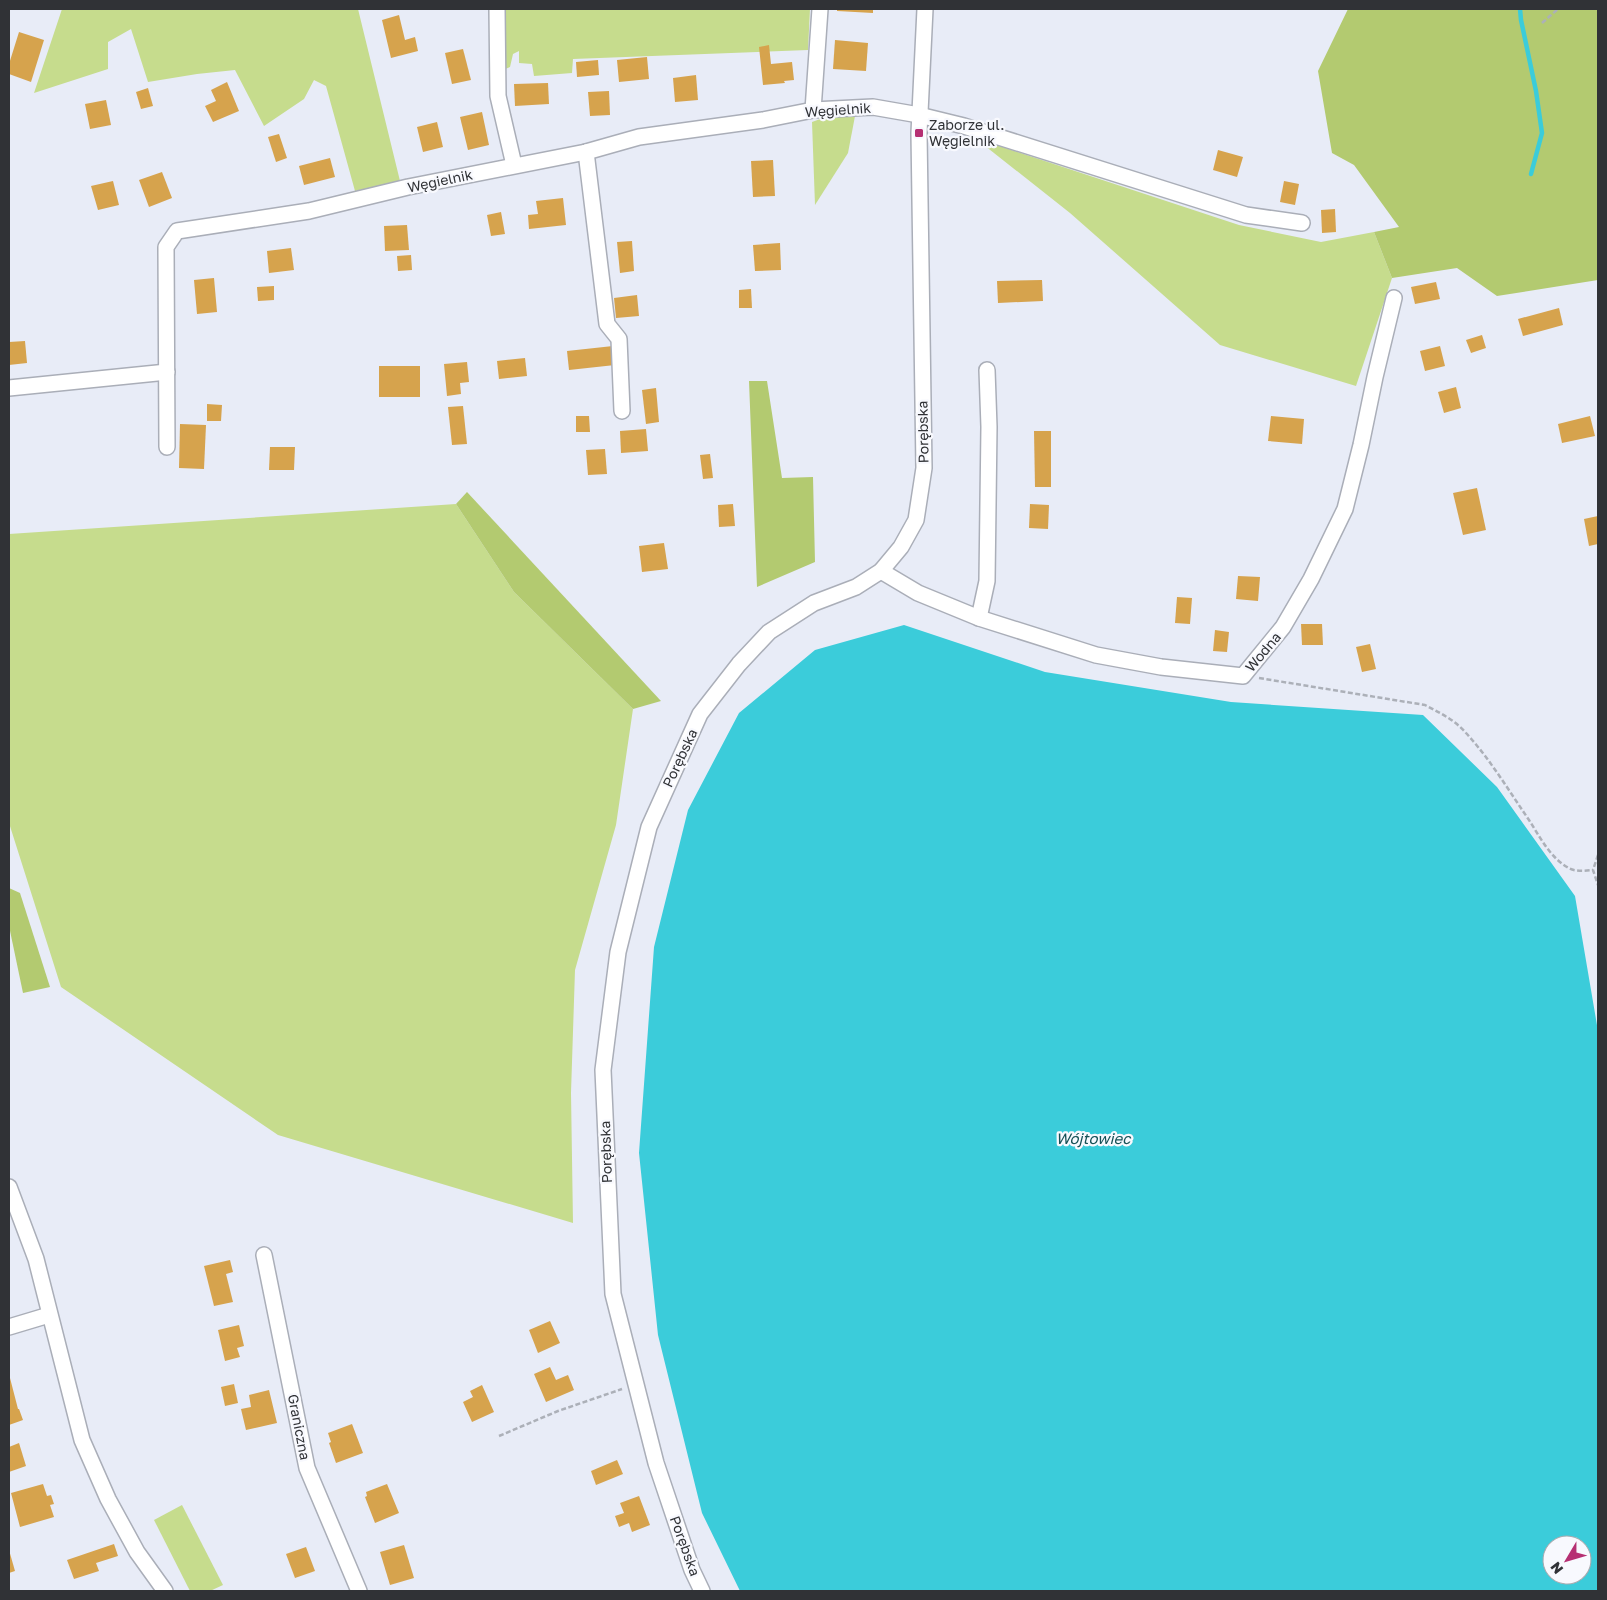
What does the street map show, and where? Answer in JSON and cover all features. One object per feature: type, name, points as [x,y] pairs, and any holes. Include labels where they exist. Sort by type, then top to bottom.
[{"type":"street","points":[[497,9],[498,96],[514,165]]},
{"type":"street","points":[[813,110],[820,9]]},
{"type":"street","name":"Porębska","points":[[702,1591],[692,1570],[656,1463],[613,1294],[603,1070],[618,952],[648,827],[700,714],[739,664],[769,632],[814,603],[856,587],[881,571],[901,547],[916,520],[924,468],[919,115],[925,9]]},
{"type":"street","name":"Węgielnik","points":[[167,447],[166,247],[177,231],[309,210],[408,187],[586,152],[639,137],[763,120],[813,110],[873,107],[919,115],[964,126],[1246,214],[1302,223]]},
{"type":"street","points":[[586,152],[607,324],[619,339],[622,411]]},
{"type":"street","name":"Wodna","points":[[881,571],[918,593],[979,618],[1096,655],[1161,667],[1243,676],[1283,627],[1310,580],[1344,509],[1361,445],[1394,298]]},
{"type":"street","points":[[979,618],[987,581],[987,370]]},
{"type":"street","points":[[9,388],[167,372]]},
{"type":"street","points":[[9,1187],[36,1260],[82,1440],[108,1499],[137,1552],[165,1591]]},
{"type":"street","name":"Graniczna","points":[[264,1255],[308,1468],[359,1591]]},
{"type":"street","points":[[9,1328],[49,1315]]},
{"type":"path","points":[[1542,23],[1558,9]]},
{"type":"path","points":[[1243,676],[1425,705],[1448,717],[1465,731],[1480,750],[1555,858],[1569,869],[1593,870]]},
{"type":"path","points":[[1598,855],[1593,870],[1598,885]]},
{"type":"path","points":[[499,1436],[558,1411],[636,1384]]},
{"type":"green space","points":[[62,9],[358,9],[400,181],[355,191],[326,86],[314,80],[304,99],[264,126],[235,70],[148,82],[131,29],[108,42],[108,69],[34,93]]},
{"type":"green space","points":[[505,9],[810,9],[808,50],[573,59],[572,73],[534,76],[532,64],[519,63],[519,51],[513,54],[510,67],[503,70]]},
{"type":"green space","points":[[1348,9],[1598,9],[1598,280],[1497,296],[1457,268],[1392,278],[1374,232],[1399,227],[1354,165],[1332,153],[1318,71]]},
{"type":"green space","points":[[855,116],[848,153],[815,205],[812,122],[823,118]]},
{"type":"green space","points":[[975,138],[1239,225],[1321,242],[1374,232],[1392,278],[1356,386],[1220,345],[1070,213]]},
{"type":"green space","points":[[749,381],[767,381],[782,478],[813,477],[815,562],[757,587]]},
{"type":"green space","points":[[467,492],[661,701],[633,709],[514,592],[456,504]]},
{"type":"green space","points":[[456,504],[514,592],[633,709],[616,825],[575,970],[571,1093],[573,1223],[278,1135],[61,987],[9,823],[9,534]]},
{"type":"green space","points":[[9,888],[20,893],[50,987],[23,993],[9,926]]},
{"type":"green space","points":[[182,1505],[223,1585],[210,1591],[190,1591],[154,1520]]},
{"type":"water","name":"Wójtowiec","points":[[904,625],[1045,672],[1231,702],[1423,715],[1497,787],[1575,896],[1598,1031],[1598,1591],[740,1591],[702,1513],[658,1335],[639,1153],[654,947],[688,810],[739,713],[815,650]]},
{"type":"building","points":[[837,9],[873,9],[873,13],[837,11]]},
{"type":"building","points":[[399,15],[405,40],[415,37],[418,51],[391,58],[382,20]]},
{"type":"building","points":[[19,32],[44,40],[31,82],[9,74],[9,64]]},
{"type":"building","points":[[835,40],[868,43],[866,71],[833,69]]},
{"type":"building","points":[[769,45],[771,64],[792,62],[794,80],[784,81],[785,83],[763,85],[759,47]]},
{"type":"building","points":[[463,49],[471,80],[452,84],[445,53]]},
{"type":"building","points":[[647,57],[649,79],[619,82],[617,60]]},
{"type":"building","points":[[598,60],[599,75],[577,77],[576,62]]},
{"type":"building","points":[[696,75],[698,100],[675,102],[673,78]]},
{"type":"building","points":[[227,82],[239,111],[213,122],[205,106],[216,101],[211,90]]},
{"type":"building","points":[[548,83],[549,104],[515,106],[514,84]]},
{"type":"building","points":[[148,88],[153,106],[141,109],[136,92]]},
{"type":"building","points":[[609,91],[610,115],[590,116],[588,92]]},
{"type":"building","points":[[106,100],[111,125],[90,129],[85,104]]},
{"type":"building","points":[[482,112],[489,145],[468,150],[460,117]]},
{"type":"building","points":[[437,122],[443,147],[423,152],[417,127]]},
{"type":"building","points":[[279,134],[287,158],[276,162],[268,137]]},
{"type":"building","points":[[1218,150],[1243,157],[1237,177],[1213,170]]},
{"type":"building","points":[[330,158],[335,177],[304,185],[299,166]]},
{"type":"building","points":[[773,160],[775,196],[753,197],[751,161]]},
{"type":"building","points":[[162,172],[172,198],[149,207],[139,180]]},
{"type":"building","points":[[113,181],[119,205],[98,210],[91,186]]},
{"type":"building","points":[[1284,181],[1299,184],[1295,205],[1280,202]]},
{"type":"building","points":[[563,198],[566,225],[529,229],[528,215],[538,214],[536,201]]},
{"type":"building","points":[[1335,209],[1336,232],[1322,233],[1321,210]]},
{"type":"building","points":[[501,212],[505,234],[491,236],[487,215]]},
{"type":"building","points":[[407,225],[409,250],[385,251],[384,226]]},
{"type":"building","points":[[632,241],[634,271],[620,273],[617,242]]},
{"type":"building","points":[[780,243],[781,270],[755,271],[753,245]]},
{"type":"building","points":[[291,248],[294,270],[269,273],[267,251]]},
{"type":"building","points":[[411,255],[412,270],[398,271],[397,256]]},
{"type":"building","points":[[214,278],[217,312],[197,314],[194,280]]},
{"type":"building","points":[[1042,280],[1043,301],[998,303],[997,281]]},
{"type":"building","points":[[1436,282],[1440,299],[1415,304],[1411,287]]},
{"type":"building","points":[[274,286],[274,300],[258,301],[257,287]]},
{"type":"building","points":[[751,289],[752,308],[739,308],[739,290]]},
{"type":"building","points":[[637,295],[639,316],[616,318],[614,298]]},
{"type":"building","points":[[1559,308],[1563,325],[1523,336],[1518,319]]},
{"type":"building","points":[[1482,335],[1486,348],[1471,353],[1466,340]]},
{"type":"building","points":[[25,341],[27,363],[9,365],[9,342]]},
{"type":"building","points":[[613,346],[615,365],[569,370],[567,351]]},
{"type":"building","points":[[1440,346],[1445,366],[1425,371],[1420,351]]},
{"type":"building","points":[[525,358],[527,376],[499,379],[497,361]]},
{"type":"building","points":[[467,362],[469,382],[460,383],[461,394],[447,396],[444,364]]},
{"type":"building","points":[[379,366],[420,366],[420,397],[379,397]]},
{"type":"building","points":[[1456,387],[1461,408],[1444,413],[1438,392]]},
{"type":"building","points":[[656,388],[659,422],[646,424],[642,390]]},
{"type":"building","points":[[207,404],[222,405],[221,421],[207,421]]},
{"type":"building","points":[[463,406],[467,444],[452,445],[448,407]]},
{"type":"building","points":[[576,416],[589,416],[590,432],[576,432]]},
{"type":"building","points":[[1271,416],[1304,419],[1302,444],[1268,441]]},
{"type":"building","points":[[1590,416],[1595,436],[1562,443],[1558,424]]},
{"type":"building","points":[[180,424],[206,425],[204,469],[179,468]]},
{"type":"building","points":[[646,429],[648,451],[621,453],[620,431]]},
{"type":"building","points":[[1034,431],[1051,431],[1051,487],[1035,487]]},
{"type":"building","points":[[270,447],[295,447],[294,470],[269,470]]},
{"type":"building","points":[[605,449],[607,474],[588,475],[586,450]]},
{"type":"building","points":[[710,454],[713,478],[703,479],[700,455]]},
{"type":"building","points":[[1477,488],[1486,530],[1463,535],[1453,493]]},
{"type":"building","points":[[733,504],[735,526],[719,527],[718,505]]},
{"type":"building","points":[[1030,504],[1049,505],[1048,529],[1029,528]]},
{"type":"building","points":[[1598,516],[1598,544],[1589,546],[1584,519]]},
{"type":"building","points":[[664,543],[668,569],[642,572],[639,546]]},
{"type":"building","points":[[1238,576],[1260,577],[1258,601],[1236,599]]},
{"type":"building","points":[[1177,597],[1192,598],[1190,624],[1175,623]]},
{"type":"building","points":[[1301,624],[1322,624],[1323,645],[1302,645]]},
{"type":"building","points":[[1215,630],[1229,632],[1227,652],[1213,651]]},
{"type":"building","points":[[1370,644],[1376,669],[1362,672],[1356,647]]},
{"type":"building","points":[[230,1260],[233,1272],[226,1274],[233,1302],[214,1306],[204,1266]]},
{"type":"building","points":[[550,1321],[560,1343],[538,1353],[529,1330]]},
{"type":"building","points":[[239,1325],[244,1346],[237,1348],[240,1357],[225,1361],[218,1330]]},
{"type":"building","points":[[550,1367],[556,1380],[568,1375],[574,1390],[546,1402],[534,1374]]},
{"type":"building","points":[[9,1378],[23,1420],[9,1425]]},
{"type":"building","points":[[234,1384],[238,1403],[225,1406],[221,1387]]},
{"type":"building","points":[[482,1385],[494,1412],[472,1422],[463,1402],[473,1397],[470,1391]]},
{"type":"building","points":[[269,1390],[277,1423],[246,1430],[241,1409],[251,1407],[249,1395]]},
{"type":"building","points":[[352,1424],[363,1453],[336,1463],[329,1443],[331,1442],[328,1433]]},
{"type":"building","points":[[19,1443],[26,1466],[9,1472],[9,1447]]},
{"type":"building","points":[[617,1460],[623,1474],[596,1485],[591,1471]]},
{"type":"building","points":[[43,1484],[47,1496],[51,1495],[54,1504],[50,1505],[54,1517],[20,1527],[11,1493]]},
{"type":"building","points":[[387,1484],[399,1513],[375,1523],[365,1497],[367,1496],[366,1492]]},
{"type":"building","points":[[639,1496],[650,1525],[632,1532],[629,1523],[619,1527],[615,1516],[624,1513],[620,1503]]},
{"type":"building","points":[[114,1544],[118,1556],[96,1563],[99,1571],[74,1579],[67,1560]]},
{"type":"building","points":[[404,1545],[414,1578],[390,1585],[380,1552]]},
{"type":"building","points":[[306,1547],[315,1571],[295,1578],[286,1554]]},
{"type":"building","points":[[9,1550],[15,1571],[9,1573]]},
{"type":"waterway","points":[[1520,9],[1542,133],[1531,174]]},
{"type":"place","name":"Zaborze ul. Węgielnik","points":[[919,133]]}]
